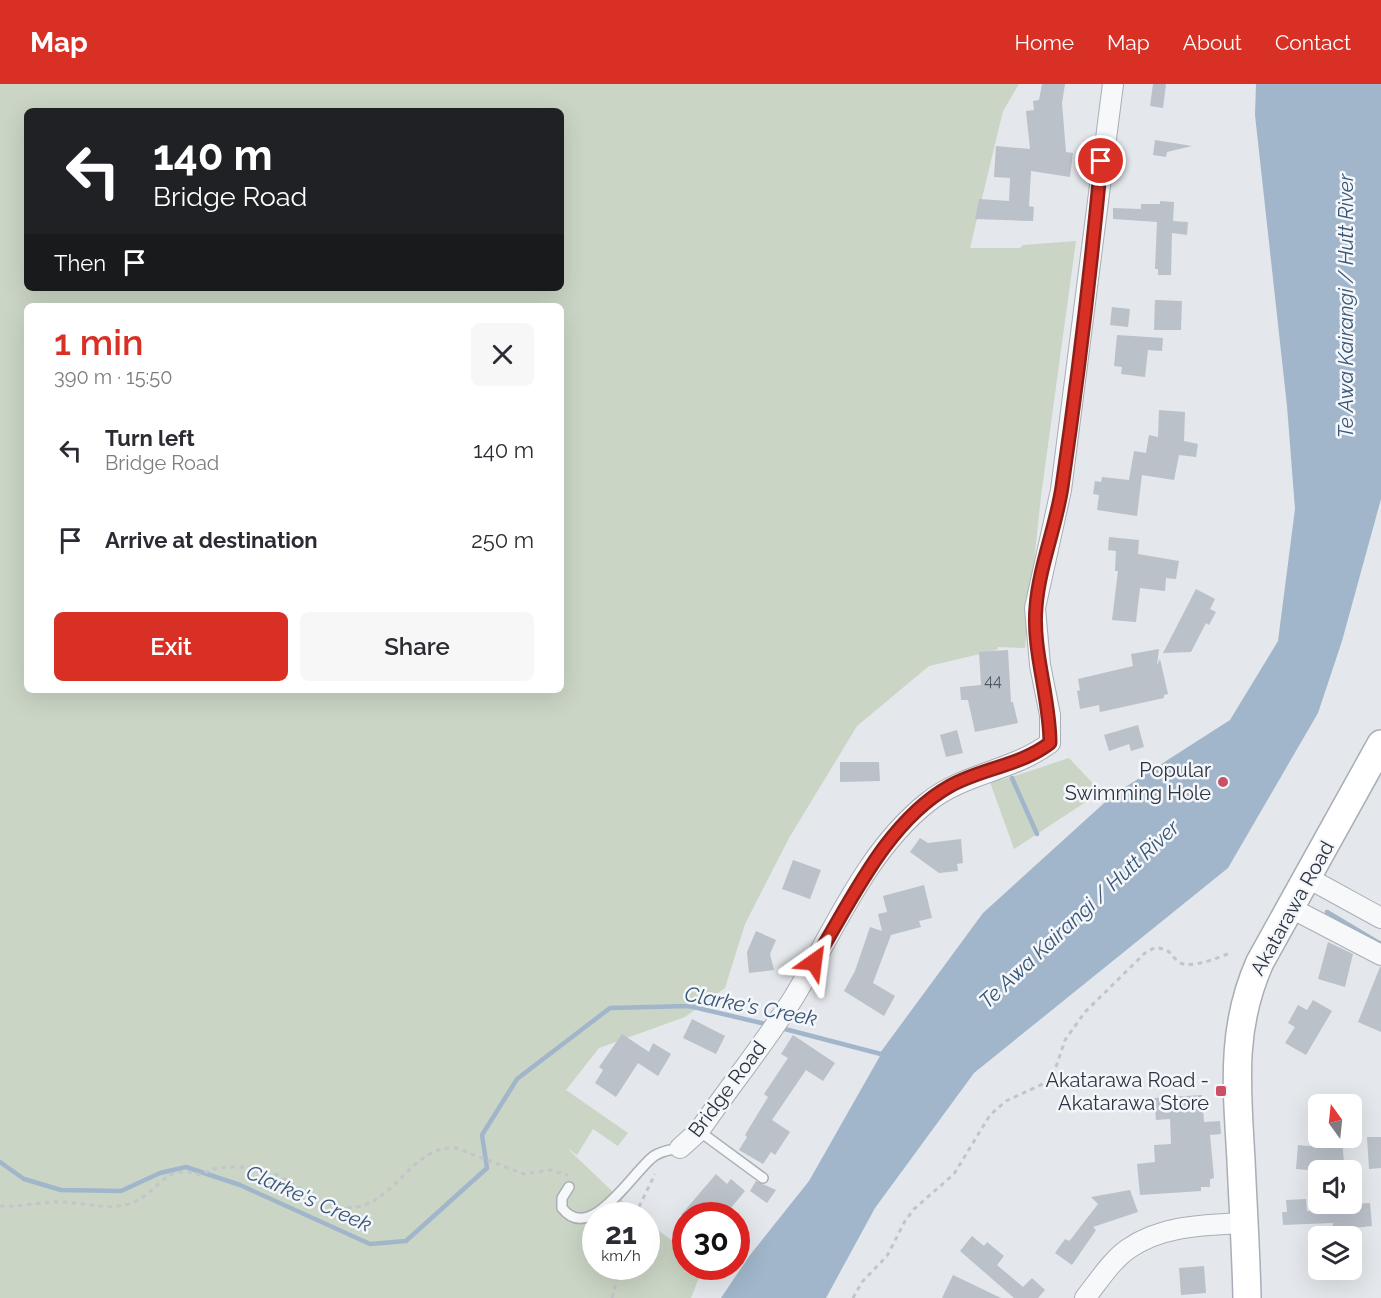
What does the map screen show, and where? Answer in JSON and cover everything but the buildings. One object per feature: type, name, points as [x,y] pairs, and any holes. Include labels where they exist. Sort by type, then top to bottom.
[{"type":"street","name":"Bridge Road","points":[[681,1148],[699,1131],[769,1033],[792,999],[865,874],[893,836],[926,803],[950,786],[1033,756],[1050,743],[1050,715],[1040,665],[1035,608],[1061,490],[1113,84]]},
{"type":"street","name":"Akatarawa Road","points":[[1247,1298],[1237,1081],[1246,991],[1381,744]]},
{"type":"street","points":[[1308,878],[1381,918]]},
{"type":"street","points":[[1291,908],[1381,955]]},
{"type":"street","points":[[1085,1298],[1127,1250],[1144,1240],[1181,1228],[1244,1223]]},
{"type":"lane","points":[[699,1131],[763,1178]]},
{"type":"lane","points":[[569,1187],[562,1198],[562,1208],[573,1217],[587,1219],[612,1200],[652,1157],[663,1150],[681,1148]]},
{"type":"path","points":[[854,1298],[862,1282],[887,1256],[909,1215],[954,1174],[990,1115],[1006,1101],[1047,1082],[1056,1067],[1065,1040],[1085,1012],[1145,953],[1156,947],[1171,951],[1179,962],[1186,965],[1213,960],[1232,952]]},
{"type":"path","points":[[0,1206],[57,1202],[105,1207],[138,1201],[161,1179],[188,1170],[204,1173],[216,1167],[256,1167],[321,1201],[343,1208],[366,1207],[422,1160],[445,1147],[456,1148],[524,1174],[550,1170],[566,1174]]},
{"type":"path","points":[[641,1202],[652,1177],[681,1148]]},
{"type":"path","points":[[612,1298],[617,1280]]},
{"type":"green space","points":[[0,84],[1019,84],[1003,111],[970,248],[1020,248],[1023,245],[1076,241],[1041,496],[1025,648],[998,647],[997,650],[929,666],[857,726],[789,838],[745,924],[725,988],[685,1017],[599,1048],[566,1090],[628,1133],[618,1146],[593,1129],[577,1155],[567,1148],[623,1202],[582,1202],[582,1280],[660,1280],[660,1232],[672,1240],[672,1280],[698,1280],[691,1298],[0,1298]]},
{"type":"green space","points":[[1069,758],[1101,792],[1014,849],[990,782]]},
{"type":"water","name":"Te Awa Kairangi / Hutt River","points":[[1256,84],[1381,84],[1381,499],[1342,641],[1318,713],[1228,868],[974,1073],[875,1208],[826,1298],[721,1298],[733,1280],[750,1280],[750,1255],[809,1181],[880,1056],[899,1059],[880,1053],[983,913],[1113,795],[1230,720],[1278,641],[1295,509],[1287,406],[1255,115]]},
{"type":"waterway","points":[[1012,778],[1037,834]]},
{"type":"waterway","points":[[1327,912],[1381,944]]},
{"type":"waterway","name":"Clarke's Creek","points":[[0,1162],[24,1179],[61,1190],[121,1191],[160,1173],[186,1167],[240,1185],[370,1244],[406,1241],[487,1168],[482,1135],[517,1079],[610,1008],[689,1006],[770,1025]]},
{"type":"waterway","name":"Clarke's Creek","points":[[781,1028],[900,1059]]},
{"type":"place","name":"Popular Swimming Hole","points":[[1223,782]]},
{"type":"place","name":"Akatarawa Road - Akatarawa Store","points":[[1221,1091]]},
{"type":"route","points":[[814,962],[865,874],[893,836],[926,803],[950,786],[1033,756],[1050,743],[1050,715],[1040,665],[1035,608],[1061,490],[1093,256],[1101,161]]}]
